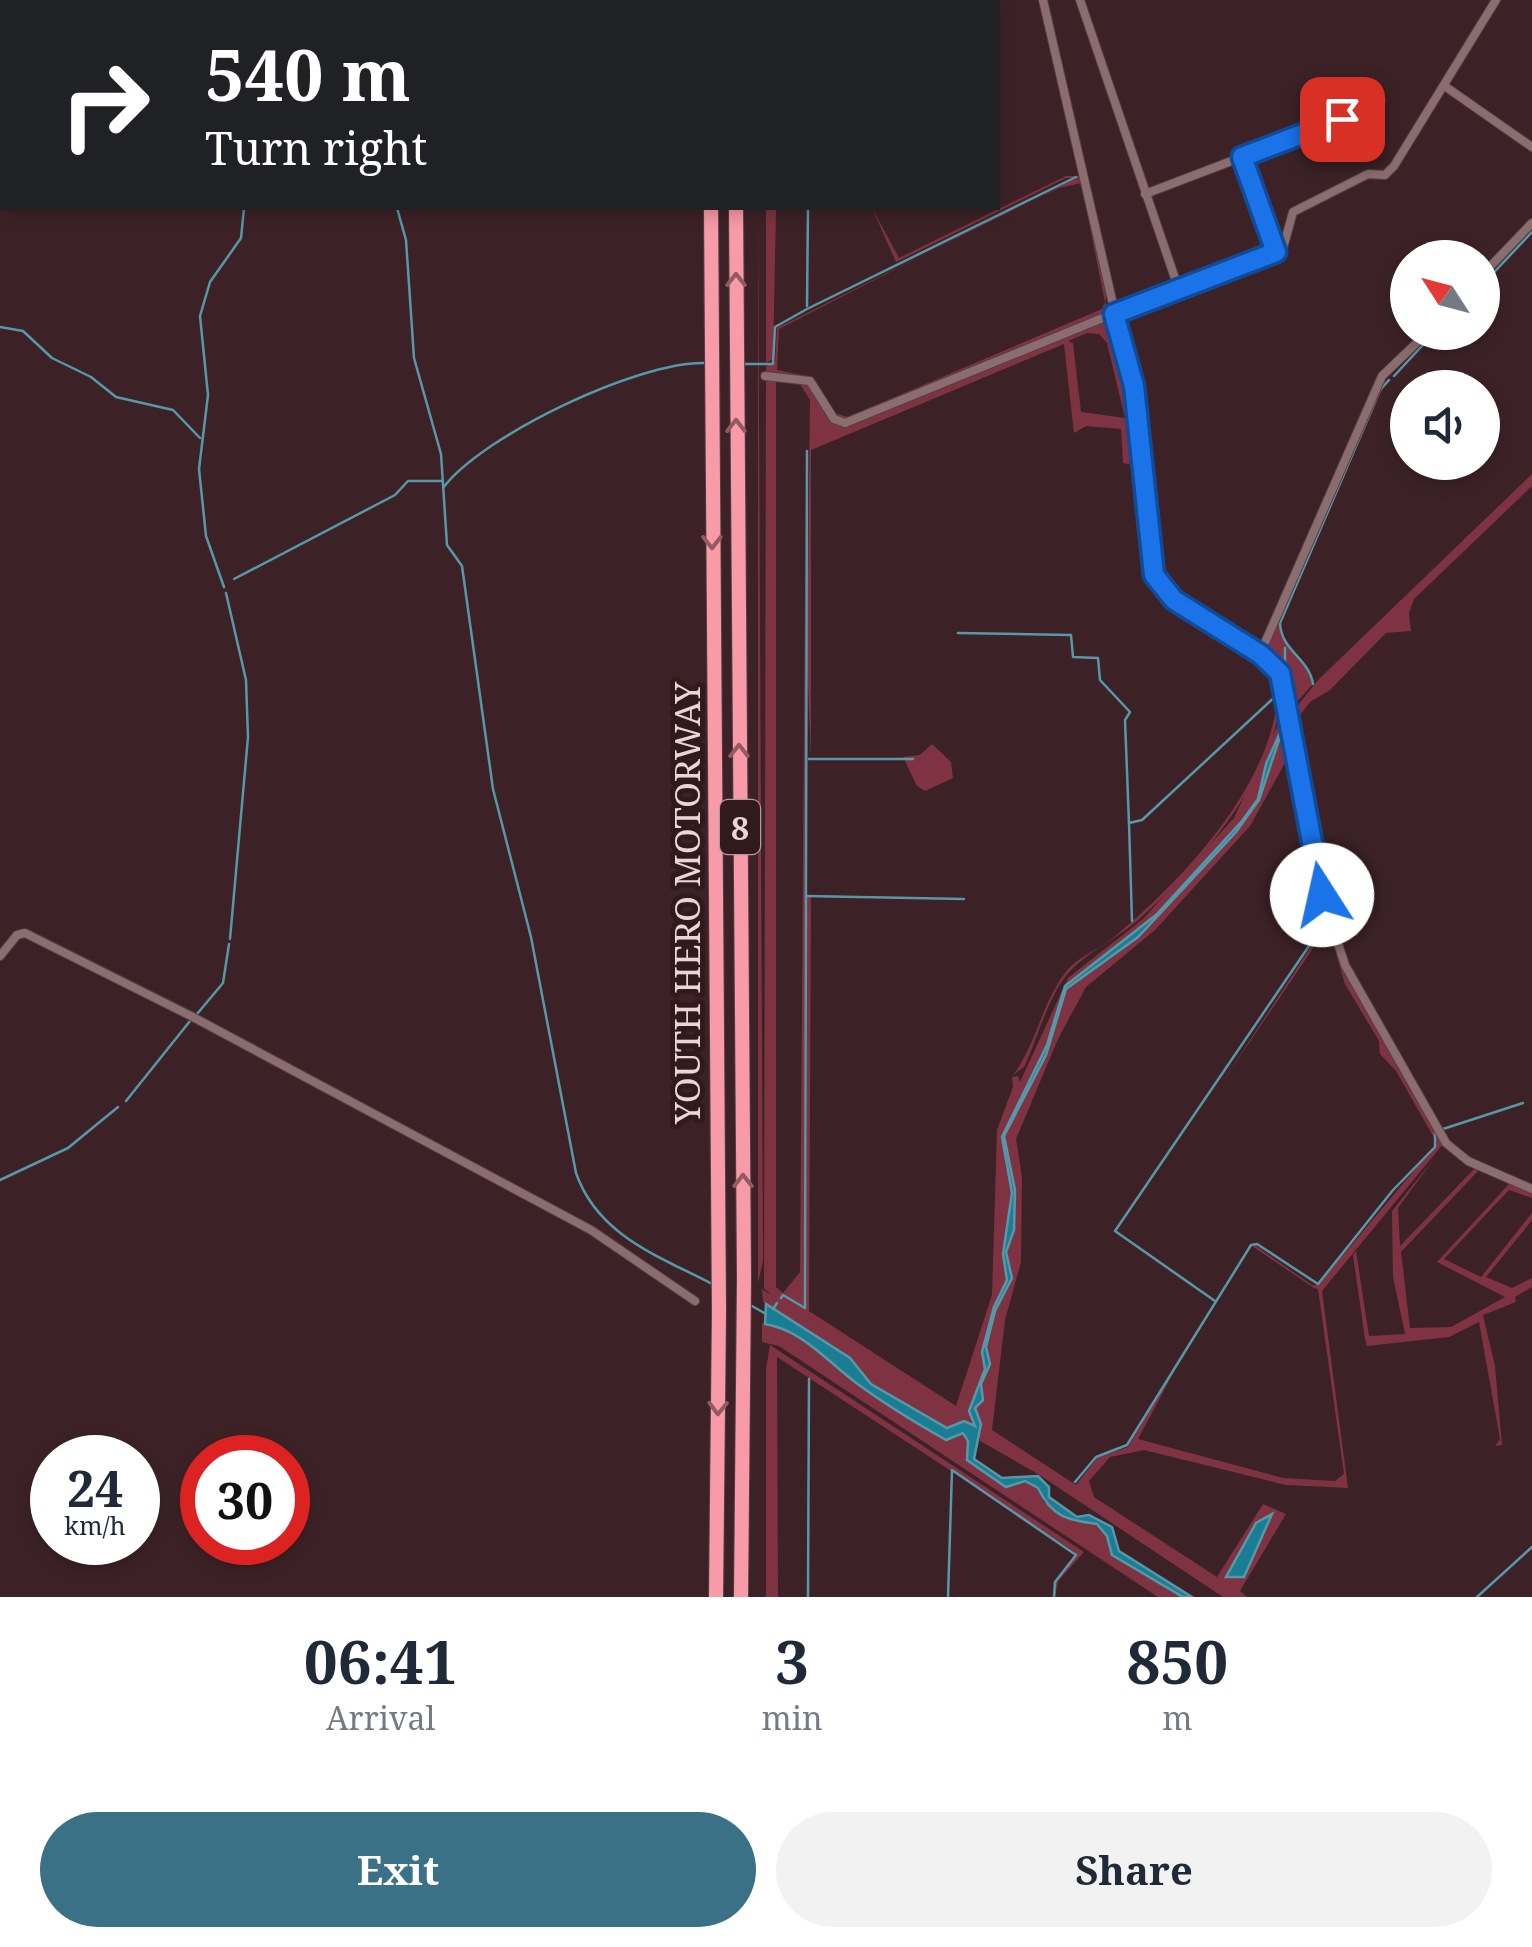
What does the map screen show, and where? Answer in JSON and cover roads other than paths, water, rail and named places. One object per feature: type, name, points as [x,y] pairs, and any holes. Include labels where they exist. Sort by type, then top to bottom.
[{"type":"highway","name":"YOUTH HERO MOTORWAY","points":[[711,210],[719,1263],[716,1597]]},
{"type":"highway","name":"YOUTH HERO MOTORWAY","points":[[736,210],[744,1278],[741,1597]]},
{"type":"street","points":[[1044,0],[1114,314],[1134,386],[1154,575],[1174,600],[1260,654],[1280,673],[1322,895],[1356,992],[1446,1143],[1468,1162],[1532,1189]]},
{"type":"street","points":[[1080,0],[1180,290]]},
{"type":"street","points":[[764,376],[810,381],[834,419],[845,422],[1276,252],[1283,248],[1293,212],[1368,174],[1385,174],[1394,166],[1446,87],[1494,2]]},
{"type":"street","points":[[1446,87],[1532,147]]},
{"type":"street","points":[[1144,194],[1376,106],[1381,101],[1377,88]]},
{"type":"street","points":[[1242,157],[1276,252]]},
{"type":"street","points":[[1500,257],[1532,224]]},
{"type":"street","points":[[1260,654],[1382,376],[1409,350]]},
{"type":"street","points":[[0,956],[17,934],[25,933],[191,1016],[591,1230],[694,1301]]},
{"type":"water","points":[[1286,719],[1259,800],[1236,832],[1138,937],[1066,989],[1046,1055],[1004,1136],[1015,1190],[1014,1230],[1006,1252],[1012,1278],[995,1311],[986,1347],[990,1364],[981,1384],[983,1400],[975,1408],[981,1424],[974,1459],[1002,1478],[1038,1476],[1049,1487],[1049,1497],[1077,1517],[1089,1515],[1112,1527],[1119,1551],[1192,1597],[1183,1597],[1112,1555],[1107,1536],[1097,1524],[1062,1515],[1049,1505],[1038,1488],[1025,1481],[1006,1487],[967,1460],[968,1441],[963,1433],[946,1440],[866,1390],[802,1339],[765,1324],[766,1304],[850,1358],[871,1384],[947,1428],[964,1421],[975,1426],[969,1411],[985,1369],[982,1352],[994,1307],[1007,1280],[1003,1254],[1012,1193],[1002,1137],[1047,1045],[1065,986],[1156,915],[1242,821],[1258,799],[1266,764]]},
{"type":"water","points":[[1272,1514],[1244,1577],[1226,1577],[1256,1523]]},
{"type":"waterway","points":[[743,364],[773,364],[775,327],[807,309],[1076,177]]},
{"type":"waterway","points":[[224,587],[206,536],[199,469],[208,395],[200,316],[210,282],[241,238],[244,210]]},
{"type":"waterway","points":[[398,210],[406,240],[414,358],[441,454],[447,545],[462,566],[493,789],[531,937],[576,1173],[586,1195],[615,1228],[652,1253],[714,1285]]},
{"type":"waterway","points":[[807,306],[808,210]]},
{"type":"waterway","points":[[1500,266],[1532,232]]},
{"type":"waterway","points":[[0,327],[23,331],[52,358],[91,377],[116,397],[173,410],[200,438]]},
{"type":"waterway","points":[[1400,370],[1418,350]]},
{"type":"waterway","points":[[443,488],[492,446],[564,405],[642,374],[705,363]]},
{"type":"waterway","points":[[1380,390],[1389,380]]},
{"type":"waterway","points":[[1313,684],[1306,667],[1285,641],[1280,623],[1375,402]]},
{"type":"waterway","points":[[781,1298],[783,1295],[805,1308],[807,451]]},
{"type":"waterway","points":[[234,579],[395,495],[408,481],[443,481]]},
{"type":"waterway","points":[[226,593],[246,680],[248,737],[230,939]]},
{"type":"waterway","points":[[958,633],[1071,635],[1073,657],[1098,658],[1100,680],[1130,712],[1125,720],[1129,823]]},
{"type":"waterway","points":[[1285,648],[1285,671]]},
{"type":"waterway","points":[[1132,921],[1129,823],[1142,820],[1278,694],[1277,678]]},
{"type":"waterway","points":[[809,759],[913,759]]},
{"type":"waterway","points":[[806,896],[964,899]]},
{"type":"waterway","points":[[1215,1301],[1115,1231],[1326,921]]},
{"type":"waterway","points":[[197,1014],[223,983],[229,944]]},
{"type":"waterway","points":[[126,1101],[190,1021]]},
{"type":"waterway","points":[[1443,1129],[1523,1103]]},
{"type":"waterway","points":[[0,1180],[68,1148],[118,1107]]},
{"type":"waterway","points":[[1075,1482],[1096,1457],[1127,1445],[1251,1245],[1257,1244],[1318,1284],[1393,1190],[1435,1147],[1435,1133]]},
{"type":"waterway","points":[[773,1309],[777,1303]]},
{"type":"waterway","points":[[752,1306],[766,1314]]},
{"type":"waterway","points":[[808,1597],[809,1379]]},
{"type":"waterway","points":[[948,1597],[952,1470],[1076,1555],[1055,1582],[1054,1597]]},
{"type":"waterway","points":[[1477,1597],[1532,1547]]}]
